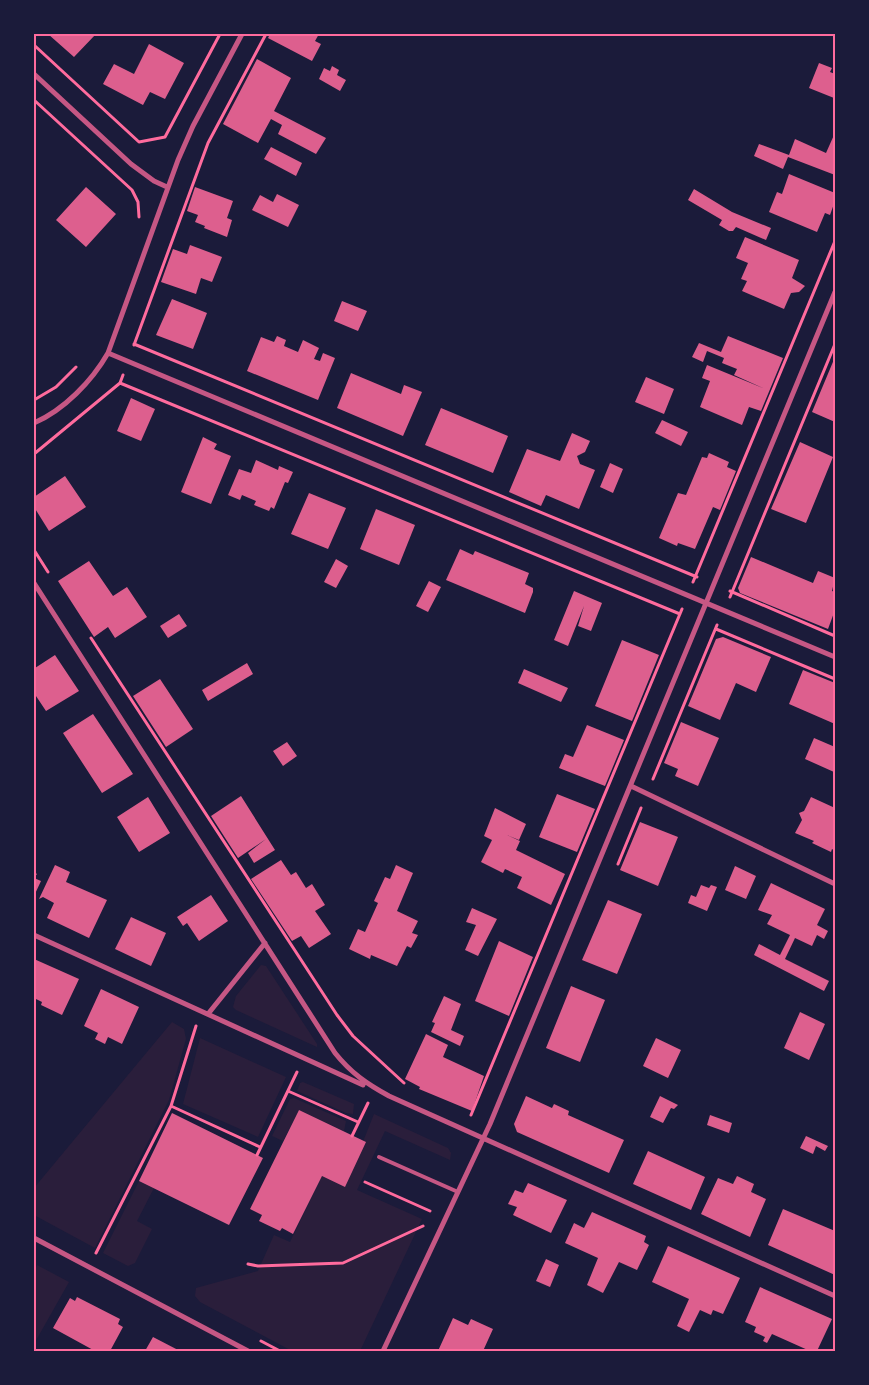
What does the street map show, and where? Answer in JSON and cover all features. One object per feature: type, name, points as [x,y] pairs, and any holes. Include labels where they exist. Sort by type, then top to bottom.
[{"type":"street","points":[[34,423],[57,409],[89,380],[108,353],[167,187],[193,126],[242,34]]},
{"type":"street","points":[[34,74],[131,164],[150,178],[167,187]]},
{"type":"street","points":[[383,1351],[490,1124],[835,292]]},
{"type":"street","points":[[108,353],[835,657]]},
{"type":"street","points":[[34,583],[335,1053],[348,1069],[361,1080],[389,1096]]},
{"type":"street","points":[[631,786],[835,884]]},
{"type":"street","points":[[34,935],[835,1296]]},
{"type":"street","points":[[208,1014],[265,943]]},
{"type":"street","points":[[34,1238],[248,1351]]},
{"type":"lane","points":[[379,1157],[458,1192]]},
{"type":"path","points":[[34,45],[139,142],[165,138],[220,34]]},
{"type":"path","points":[[34,454],[120,383],[208,144],[266,34]]},
{"type":"path","points":[[34,100],[132,190],[138,202],[139,219]]},
{"type":"path","points":[[696,577],[835,241]]},
{"type":"path","points":[[134,344],[835,636]]},
{"type":"path","points":[[732,592],[835,344]]},
{"type":"path","points":[[34,400],[56,388],[82,360]]},
{"type":"path","points":[[120,383],[835,679]]},
{"type":"path","points":[[34,550],[50,575]]},
{"type":"path","points":[[471,1115],[680,614]]},
{"type":"path","points":[[653,779],[716,629]]},
{"type":"path","points":[[88,633],[337,1015],[372,1056],[408,1085]]},
{"type":"path","points":[[90,1267],[172,1106],[196,1026]]},
{"type":"path","points":[[257,1155],[298,1072]]},
{"type":"path","points":[[288,1091],[358,1122]]},
{"type":"path","points":[[352,1136],[368,1103]]},
{"type":"path","points":[[172,1106],[260,1148]]},
{"type":"path","points":[[463,1112],[490,1124]]},
{"type":"path","points":[[365,1182],[430,1211]]},
{"type":"path","points":[[248,1264],[258,1266],[343,1263],[424,1226]]},
{"type":"shaded area","points":[[261,965],[266,966],[317,1044],[317,1047],[233,1007],[236,996]]},
{"type":"shaded area","points":[[172,1022],[184,1029],[186,1039],[169,1100],[95,1248],[34,1215],[34,1188]]},
{"type":"shaded area","points":[[200,1038],[286,1077],[258,1137],[183,1104]]},
{"type":"shaded area","points":[[303,1082],[354,1104],[353,1114],[346,1113],[297,1091],[300,1083]]},
{"type":"shaded area","points":[[294,1098],[346,1121],[344,1131],[299,1110],[283,1141],[272,1136],[290,1099]]},
{"type":"shaded area","points":[[374,1114],[448,1148],[451,1153],[450,1160],[385,1131],[357,1190],[422,1219],[360,1351],[292,1351],[200,1302],[195,1296],[196,1288],[258,1271],[274,1235],[290,1242],[322,1176],[345,1187]]},
{"type":"shaded area","points":[[139,1181],[154,1188],[137,1221],[152,1229],[135,1263],[128,1266],[103,1253]]},
{"type":"shaded area","points":[[37,1265],[69,1282],[34,1344],[34,1272]]},
{"type":"building","points":[[48,34],[96,34],[74,57]]},
{"type":"building","points":[[270,34],[319,34],[315,41],[321,44],[312,61],[268,38]]},
{"type":"building","points":[[149,44],[184,63],[165,99],[150,92],[143,105],[103,84],[114,64],[134,74]]},
{"type":"building","points":[[257,59],[291,78],[274,111],[326,138],[316,154],[278,134],[282,125],[271,119],[258,143],[223,124]]},
{"type":"building","points":[[819,63],[832,68],[830,72],[835,74],[834,98],[809,88]]},
{"type":"building","points":[[332,66],[339,70],[337,75],[346,80],[340,91],[319,79],[324,68],[330,71]]},
{"type":"building","points":[[834,135],[835,175],[788,157],[783,169],[754,156],[759,144],[789,155],[795,139],[826,153]]},
{"type":"building","points":[[271,147],[302,163],[296,176],[264,159]]},
{"type":"building","points":[[789,174],[835,193],[835,201],[830,215],[825,213],[817,232],[769,212],[777,192],[782,194]]},
{"type":"building","points":[[86,187],[116,214],[86,247],[56,220]]},
{"type":"building","points":[[195,187],[233,201],[227,218],[232,220],[227,237],[204,228],[205,226],[195,222],[198,215],[187,211]]},
{"type":"building","points":[[694,189],[732,212],[771,228],[766,240],[736,227],[733,231],[729,231],[719,225],[722,220],[688,200]]},
{"type":"building","points":[[277,194],[299,205],[288,227],[252,210],[260,195],[273,202]]},
{"type":"building","points":[[745,237],[799,260],[792,278],[805,286],[799,292],[791,293],[784,309],[742,291],[747,281],[741,279],[748,263],[736,258]]},
{"type":"building","points":[[190,245],[222,257],[212,282],[201,278],[196,294],[161,282],[173,249],[187,254]]},
{"type":"building","points":[[172,299],[207,313],[193,349],[156,335]]},
{"type":"building","points":[[342,301],[367,311],[358,331],[334,321]]},
{"type":"building","points":[[277,336],[286,340],[284,346],[298,352],[303,340],[319,348],[314,359],[320,361],[323,353],[335,358],[318,400],[247,371],[261,337],[274,342]]},
{"type":"building","points":[[728,336],[783,358],[761,411],[749,407],[742,425],[700,407],[710,381],[702,378],[707,365],[765,389],[734,375],[737,369],[722,363],[724,358],[707,351],[703,362],[692,357],[699,343],[721,352]]},
{"type":"building","points":[[835,357],[835,422],[812,412]]},
{"type":"building","points":[[351,373],[401,394],[404,385],[422,392],[403,436],[337,408]]},
{"type":"building","points":[[646,377],[674,389],[664,414],[635,402]]},
{"type":"building","points":[[131,398],[155,409],[141,441],[117,431]]},
{"type":"building","points":[[441,408],[508,436],[493,473],[425,445]]},
{"type":"building","points":[[662,420],[688,432],[681,446],[655,433]]},
{"type":"building","points":[[572,433],[590,441],[585,452],[577,456],[580,464],[595,470],[579,509],[546,495],[541,506],[509,492],[527,449],[560,461]]},
{"type":"building","points":[[203,437],[217,444],[214,449],[231,456],[211,504],[181,492]]},
{"type":"building","points":[[800,442],[833,457],[806,523],[771,509]]},
{"type":"building","points":[[709,453],[729,462],[727,467],[736,471],[720,510],[713,507],[695,549],[678,543],[677,546],[659,538],[678,493],[686,495],[702,457],[707,458]]},
{"type":"building","points":[[256,460],[278,470],[279,466],[293,472],[288,483],[285,482],[274,509],[271,507],[269,511],[254,505],[256,501],[242,495],[240,500],[228,495],[239,469],[251,473]]},
{"type":"building","points":[[610,463],[623,469],[613,493],[600,487]]},
{"type":"building","points":[[65,476],[86,507],[49,531],[34,507],[34,497]]},
{"type":"building","points":[[309,493],[346,508],[328,549],[291,534]]},
{"type":"building","points":[[376,509],[415,525],[399,565],[360,549]]},
{"type":"building","points":[[460,549],[473,555],[475,551],[529,573],[525,584],[533,588],[533,592],[525,613],[446,580]]},
{"type":"building","points":[[751,557],[813,583],[818,571],[835,578],[832,591],[835,592],[835,610],[828,629],[740,593],[738,588]]},
{"type":"building","points":[[336,559],[348,566],[336,588],[324,582]]},
{"type":"building","points":[[89,561],[113,596],[127,587],[147,617],[115,638],[108,627],[94,637],[58,581]]},
{"type":"building","points":[[429,581],[441,587],[428,612],[416,606]]},
{"type":"building","points":[[574,591],[602,603],[591,631],[578,626],[584,606],[568,646],[554,640]]},
{"type":"building","points":[[179,614],[187,626],[168,638],[160,626]]},
{"type":"building","points":[[723,637],[771,657],[756,692],[736,683],[720,720],[688,706],[716,639]]},
{"type":"building","points":[[622,640],[659,655],[632,721],[595,706]]},
{"type":"building","points":[[55,655],[79,691],[46,711],[34,693],[34,666],[35,668]]},
{"type":"building","points":[[247,663],[253,674],[208,701],[202,690]]},
{"type":"building","points":[[524,669],[568,688],[561,702],[518,683]]},
{"type":"building","points":[[803,670],[835,683],[835,724],[789,704]]},
{"type":"building","points":[[160,679],[193,729],[166,747],[133,696]]},
{"type":"building","points":[[93,714],[133,774],[102,793],[63,733]]},
{"type":"building","points":[[681,722],[719,738],[698,786],[675,776],[678,769],[664,763]]},
{"type":"building","points":[[587,725],[624,740],[605,786],[559,768],[565,754],[573,757]]},
{"type":"building","points":[[814,738],[835,747],[834,772],[805,759]]},
{"type":"building","points":[[287,742],[297,756],[283,766],[273,751]]},
{"type":"building","points":[[557,794],[595,809],[577,852],[539,837]]},
{"type":"building","points":[[241,796],[275,850],[254,863],[248,853],[266,839],[238,858],[211,816]]},
{"type":"building","points":[[148,797],[170,833],[139,852],[117,817]]},
{"type":"building","points":[[811,797],[835,808],[835,851],[832,849],[831,852],[812,843],[814,841],[795,833],[802,820],[799,813],[804,811]]},
{"type":"building","points":[[495,808],[526,824],[519,840],[507,835],[520,841],[516,850],[565,874],[551,905],[517,888],[522,877],[505,869],[503,873],[481,862],[492,840],[484,836]]},
{"type":"building","points":[[640,822],[678,837],[658,886],[620,870]]},
{"type":"building","points":[[281,860],[291,875],[296,872],[306,888],[312,884],[325,905],[315,911],[331,934],[309,948],[301,936],[292,941],[251,879]]},
{"type":"building","points":[[55,865],[70,872],[66,882],[107,900],[89,938],[47,918],[54,903],[43,897],[39,899]]},
{"type":"building","points":[[396,865],[413,873],[397,911],[418,921],[412,933],[418,935],[411,948],[407,946],[397,966],[371,955],[370,959],[349,949],[358,929],[365,932],[378,903],[374,901],[385,877],[390,879]]},
{"type":"building","points":[[735,866],[756,876],[746,899],[725,890]]},
{"type":"building","points":[[34,878],[41,881],[34,896]]},
{"type":"building","points":[[771,883],[825,909],[817,925],[828,931],[824,939],[817,935],[812,946],[795,938],[785,959],[829,981],[824,991],[754,955],[759,944],[780,955],[790,935],[767,924],[772,915],[758,910]]},
{"type":"building","points":[[701,885],[709,888],[711,885],[717,887],[707,911],[688,903],[691,895],[696,897]]},
{"type":"building","points":[[211,895],[228,921],[199,941],[187,923],[183,926],[177,917]]},
{"type":"building","points":[[608,900],[642,914],[617,974],[582,960]]},
{"type":"building","points":[[472,908],[497,919],[478,956],[465,950],[476,925],[466,922]]},
{"type":"building","points":[[131,917],[166,933],[151,966],[115,949]]},
{"type":"building","points":[[499,941],[533,957],[509,1016],[475,1001]]},
{"type":"building","points":[[34,959],[79,979],[62,1015],[41,1005],[42,1002],[34,998]]},
{"type":"building","points":[[571,986],[605,1000],[580,1062],[546,1048]]},
{"type":"building","points":[[101,989],[139,1007],[122,1044],[108,1037],[105,1044],[95,1039],[98,1033],[84,1026]]},
{"type":"building","points":[[444,996],[461,1004],[451,1030],[464,1036],[460,1046],[431,1032],[435,1023],[432,1022]]},
{"type":"building","points":[[800,1012],[825,1024],[809,1060],[784,1048]]},
{"type":"building","points":[[426,1034],[448,1045],[443,1057],[484,1076],[472,1111],[419,1089],[420,1087],[405,1079]]},
{"type":"building","points":[[656,1038],[681,1050],[668,1078],[643,1066]]},
{"type":"building","points":[[526,1096],[552,1108],[554,1104],[569,1111],[568,1115],[624,1140],[609,1173],[517,1132],[514,1124]]},
{"type":"building","points":[[660,1096],[678,1105],[674,1109],[671,1108],[663,1123],[650,1117]]},
{"type":"building","points":[[299,1110],[366,1142],[345,1187],[322,1176],[293,1234],[282,1228],[280,1231],[259,1221],[262,1215],[250,1209]]},
{"type":"building","points":[[172,1113],[263,1158],[229,1225],[139,1181]]},
{"type":"building","points":[[710,1115],[732,1123],[729,1133],[707,1125]]},
{"type":"building","points":[[806,1136],[828,1146],[825,1151],[816,1146],[813,1154],[800,1148]]},
{"type":"building","points":[[648,1151],[705,1177],[691,1210],[633,1184]]},
{"type":"building","points":[[737,1176],[754,1184],[751,1192],[766,1199],[750,1237],[701,1214],[718,1178],[733,1184]]},
{"type":"building","points":[[528,1183],[567,1200],[551,1233],[513,1215],[517,1207],[508,1204],[515,1190],[523,1193]]},
{"type":"building","points":[[783,1209],[835,1231],[835,1275],[768,1245]]},
{"type":"building","points":[[592,1212],[646,1236],[644,1242],[649,1245],[637,1270],[619,1262],[603,1293],[587,1285],[598,1258],[565,1243],[574,1223],[584,1228]]},
{"type":"building","points":[[668,1246],[740,1278],[723,1314],[713,1310],[711,1315],[700,1310],[689,1332],[677,1326],[689,1299],[652,1282]]},
{"type":"building","points":[[546,1259],[559,1265],[550,1287],[536,1281]]},
{"type":"building","points":[[760,1287],[832,1319],[817,1351],[810,1351],[772,1334],[767,1343],[763,1341],[765,1337],[754,1332],[756,1327],[745,1322]]},
{"type":"building","points":[[77,1297],[120,1319],[118,1324],[123,1327],[110,1351],[95,1351],[53,1328],[70,1298],[75,1301]]},
{"type":"building","points":[[453,1318],[468,1325],[471,1319],[493,1329],[483,1351],[438,1351]]},
{"type":"building","points":[[153,1337],[180,1351],[145,1351]]}]
